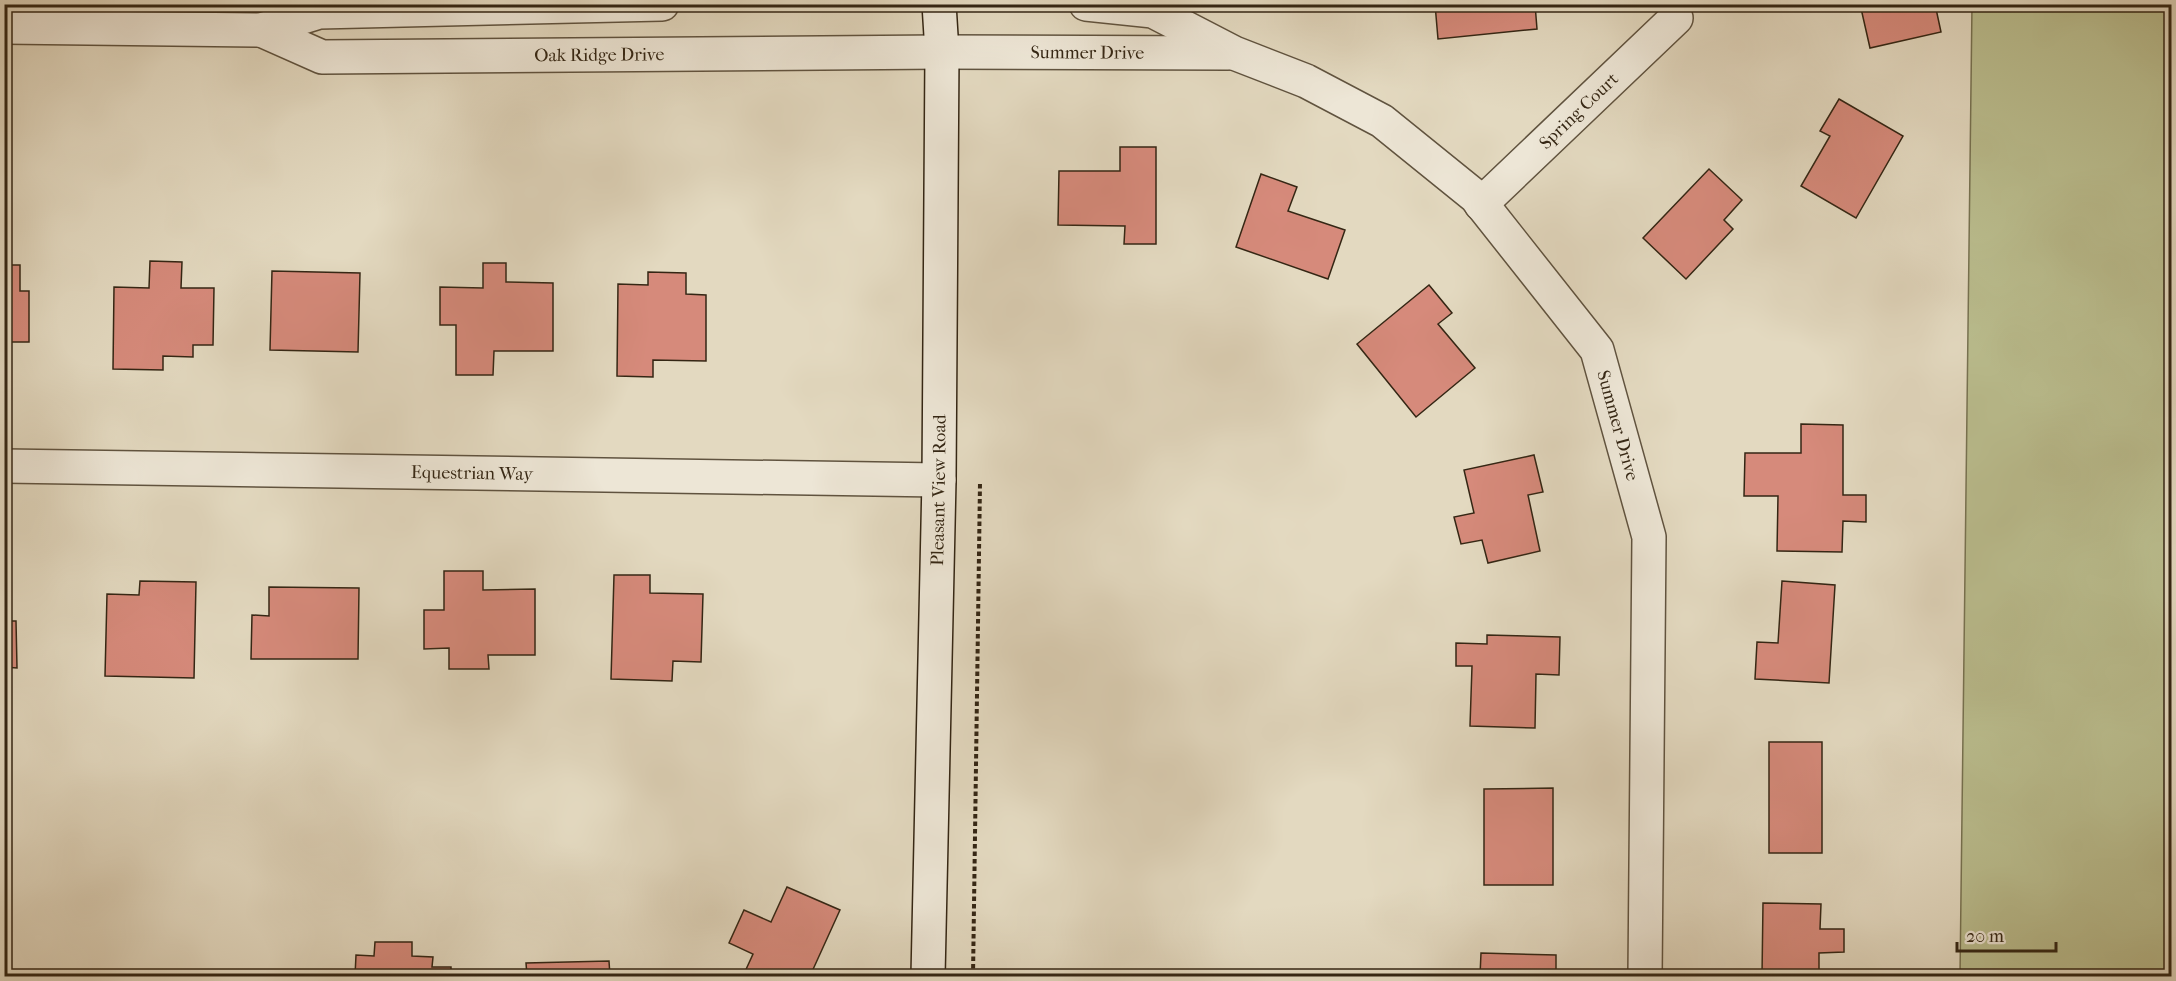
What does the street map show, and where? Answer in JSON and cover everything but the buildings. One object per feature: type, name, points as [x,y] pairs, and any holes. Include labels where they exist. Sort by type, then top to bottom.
[{"type":"street","name":"Oak Ridge Drive","points":[[4,27],[261,30],[319,12],[662,4]]},
{"type":"street","name":"Pleasant View Road","points":[[928,976],[939,480],[942,52],[939,4]]},
{"type":"street","name":"Summer Drive","points":[[1086,4],[1154,10],[1234,53],[1306,81],[1382,121],[1476,197],[1597,350],[1649,537],[1645,976]]},
{"type":"street","name":"Spring Court","points":[[1481,204],[1676,18]]},
{"type":"street","name":"Oak Ridge Drive","points":[[261,30],[322,57],[942,52]]},
{"type":"street","name":"Summer Drive","points":[[942,52],[1234,53]]},
{"type":"street","name":"Equestrian Way","points":[[4,466],[939,480]]},
{"type":"path","points":[[973,976],[980,483]]},
{"type":"green space","points":[[1972,5],[2171,5],[2171,976],[1960,976]]}]
